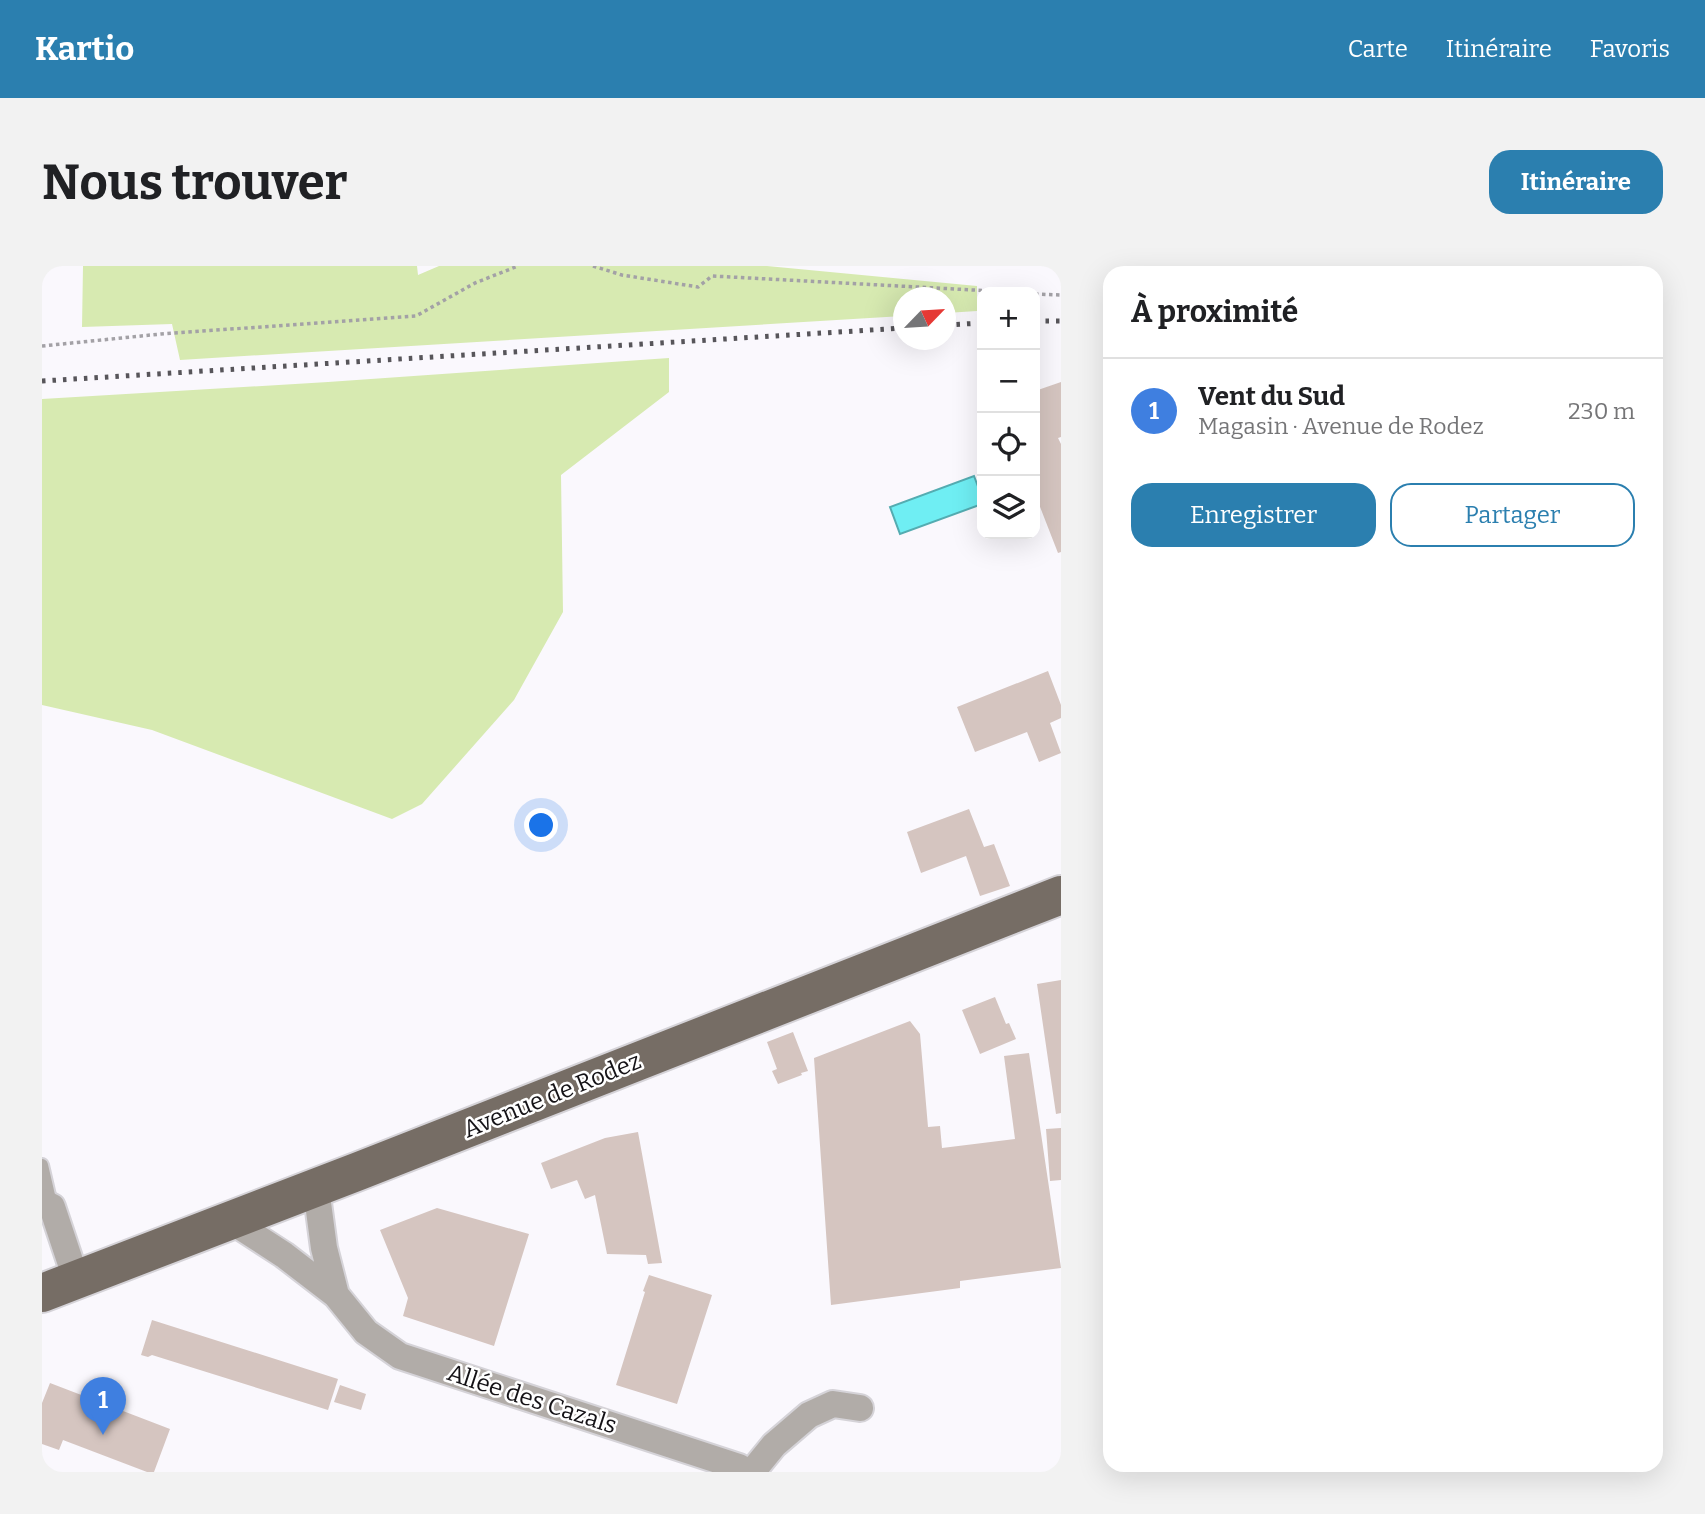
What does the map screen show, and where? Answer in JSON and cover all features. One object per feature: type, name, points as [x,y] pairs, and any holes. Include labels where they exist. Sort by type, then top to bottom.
[{"type":"main road","name":"Avenue de Rodez","points":[[59,1286],[316,1188],[1061,895]]},
{"type":"street","name":"Allée des Cazals","points":[[316,1188],[324,1248],[336,1295]]},
{"type":"street","points":[[47,1205],[59,1286]]},
{"type":"street","name":"Allée des Cazals","points":[[230,1220],[284,1255],[336,1295],[366,1332],[400,1356],[750,1472]]},
{"type":"street","points":[[750,1472],[809,1415],[832,1404],[860,1408]]},
{"type":"lane","points":[[42,1165],[47,1205]]},
{"type":"path","points":[[42,346],[161,334],[416,316],[475,283],[518,266]]},
{"type":"path","points":[[593,266],[622,275],[698,287],[712,276],[977,290]]},
{"type":"path","points":[[1040,294],[1061,295]]},
{"type":"green space","points":[[83,266],[417,266],[418,275],[439,266],[767,266],[977,286],[977,311],[956,312],[956,287],[893,287],[893,317],[180,360],[172,324],[82,327]]},
{"type":"green space","points":[[669,358],[669,392],[561,475],[563,612],[514,700],[422,804],[392,819],[152,730],[42,705],[42,399]]},
{"type":"water","points":[[974,476],[977,484],[977,506],[900,534],[890,507]]},
{"type":"building","points":[[1061,382],[1061,437],[1058,438],[1061,444],[1061,552],[1058,553],[1040,507],[1040,389]]},
{"type":"building","points":[[1048,671],[1061,705],[1061,718],[1050,723],[1061,753],[1039,762],[1027,732],[975,752],[957,707]]},
{"type":"building","points":[[969,809],[984,847],[994,844],[1010,886],[980,896],[966,856],[921,873],[907,832]]},
{"type":"building","points":[[1061,980],[1061,1113],[1056,1114],[1037,984]]},
{"type":"building","points":[[995,997],[1006,1024],[1009,1023],[1016,1039],[980,1054],[962,1010]]},
{"type":"building","points":[[910,1021],[920,1034],[928,1127],[940,1126],[942,1148],[1015,1139],[1004,1056],[1029,1053],[1061,1268],[960,1281],[960,1288],[831,1305],[814,1058]]},
{"type":"building","points":[[793,1032],[808,1071],[778,1084],[772,1071],[777,1069],[767,1042]]},
{"type":"building","points":[[1061,1128],[1061,1180],[1050,1181],[1046,1129]]},
{"type":"building","points":[[638,1132],[662,1263],[648,1264],[646,1255],[607,1254],[595,1195],[585,1199],[577,1180],[551,1189],[541,1163],[605,1138]]},
{"type":"building","points":[[437,1208],[529,1234],[494,1346],[403,1316],[408,1298],[380,1230]]},
{"type":"building","points":[[649,1275],[712,1295],[677,1404],[616,1385]]},
{"type":"building","points":[[152,1320],[338,1379],[328,1410],[152,1355],[141,1355]]},
{"type":"building","points":[[50,1383],[170,1429],[154,1472],[147,1472],[63,1440],[59,1450],[42,1444],[42,1403]]},
{"type":"building","points":[[340,1385],[366,1394],[361,1410],[334,1402]]},
{"type":"railway","points":[[1040,321],[1061,321]]},
{"type":"railway","points":[[956,324],[977,323]]},
{"type":"railway","points":[[42,381],[893,329]]},
{"type":"place","name":"Vent du Sud","points":[[103,1435]]}]
